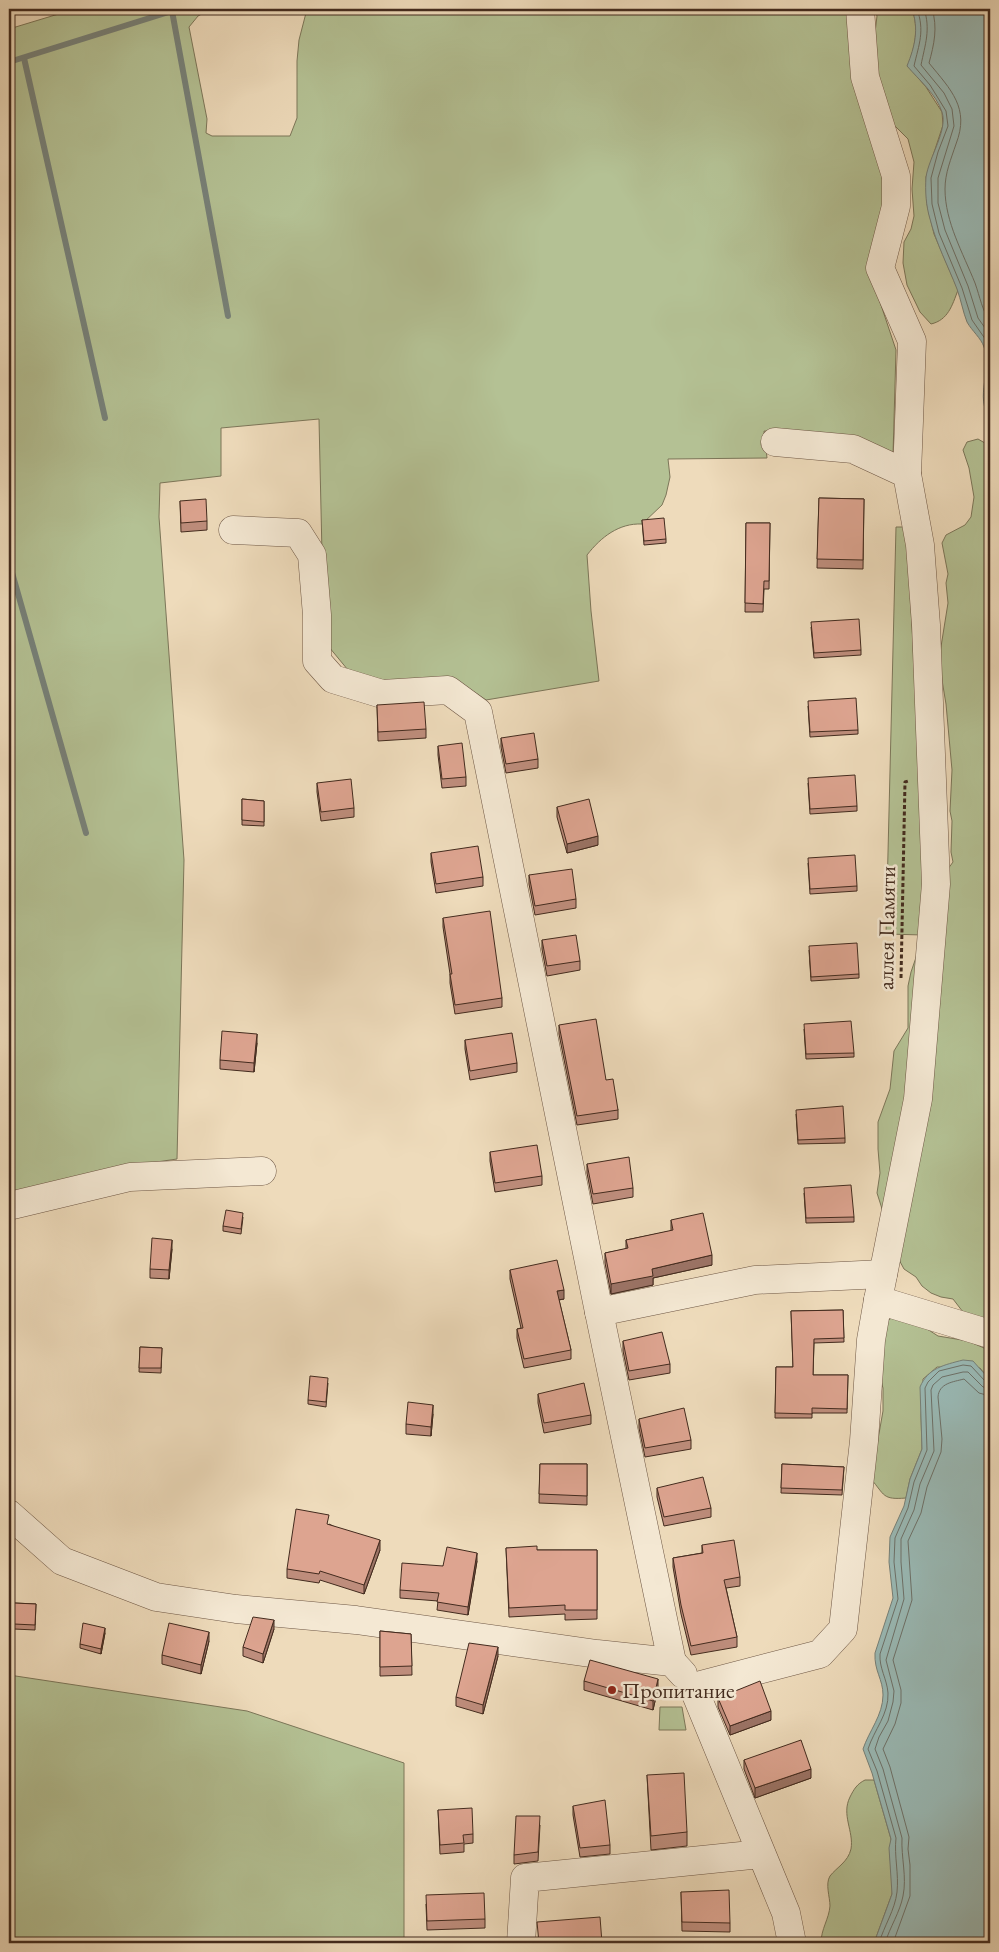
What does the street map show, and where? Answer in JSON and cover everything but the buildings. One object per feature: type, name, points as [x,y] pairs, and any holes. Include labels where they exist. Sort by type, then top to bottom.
[{"type":"street","points":[[694,1687],[820,1654],[843,1629],[864,1441],[871,1340],[918,1099],[936,884],[926,625],[920,545],[907,474],[912,340],[880,268],[896,206],[896,176],[865,78],[860,9]]},
{"type":"street","points":[[775,442],[853,449],[907,474]]},
{"type":"street","points":[[234,530],[298,533],[312,555],[317,615],[317,661],[333,679],[382,694],[448,690],[478,712],[672,1662],[694,1687],[760,1854],[786,1913],[792,1943]]},
{"type":"street","points":[[9,1206],[130,1177],[262,1170]]},
{"type":"street","points":[[599,1312],[755,1280],[883,1274]]},
{"type":"street","points":[[878,1300],[990,1334]]},
{"type":"street","points":[[9,1514],[62,1561],[156,1597],[236,1609],[356,1620],[597,1654],[672,1662]]},
{"type":"street","points":[[521,1943],[525,1878],[760,1854]]},
{"type":"path","name":"аллея Памяти","points":[[901,986],[905,782],[932,772]]},
{"type":"green space","points":[[75,9],[211,9],[198,16],[189,27],[207,119],[206,133],[212,136],[290,136],[297,118],[297,61],[299,40],[307,9],[848,9],[880,156],[886,214],[872,278],[896,350],[893,455],[849,441],[764,431],[767,458],[668,459],[670,477],[662,505],[642,524],[626,526],[611,532],[598,542],[587,555],[599,681],[486,700],[452,677],[384,685],[348,670],[329,647],[322,554],[319,419],[221,428],[221,476],[160,483],[159,517],[184,860],[177,1159],[122,1167],[9,1197],[9,29]]},
{"type":"green space","points":[[875,9],[912,9],[916,31],[913,51],[908,66],[926,87],[942,112],[943,125],[926,177],[927,204],[934,234],[958,290],[945,316],[931,324],[920,312],[907,285],[903,263],[904,242],[911,229],[914,216],[912,189],[914,162],[908,139],[888,119],[882,106],[874,41],[877,16]]},
{"type":"green space","points":[[978,439],[990,446],[990,1321],[963,1312],[953,1299],[931,1293],[922,1286],[916,1277],[904,1269],[897,1256],[877,1193],[880,1173],[878,1122],[890,1089],[894,1051],[908,1028],[908,986],[911,972],[945,873],[953,862],[950,811],[952,770],[940,653],[948,603],[946,583],[948,574],[942,543],[946,535],[965,525],[971,517],[974,497],[969,468],[963,450],[967,442]]},
{"type":"green space","points":[[896,527],[907,527],[924,859],[923,935],[886,934]]},
{"type":"green space","points":[[893,1317],[924,1327],[938,1336],[968,1341],[984,1348],[990,1354],[990,1380],[980,1368],[937,1367],[923,1379],[922,1449],[910,1479],[906,1498],[888,1497],[882,1493],[871,1479],[883,1411],[883,1388],[879,1374],[887,1321]]},
{"type":"green space","points":[[9,1675],[247,1711],[404,1763],[404,1943],[9,1943]]},
{"type":"green space","points":[[660,1707],[682,1707],[686,1730],[659,1730]]},
{"type":"green space","points":[[865,1780],[874,1780],[891,1839],[892,1894],[874,1943],[821,1943],[830,1906],[829,1879],[845,1861],[851,1849],[851,1836],[847,1817],[848,1804],[854,1789]]},
{"type":"water","points":[[912,9],[990,9],[990,417],[986,409],[983,392],[986,365],[984,347],[967,322],[957,289],[935,237],[928,209],[926,177],[940,135],[943,119],[936,99],[907,66],[916,31]]},
{"type":"water","points":[[963,1360],[973,1361],[990,1380],[990,1943],[874,1943],[892,1894],[889,1848],[891,1839],[863,1749],[881,1709],[883,1695],[875,1653],[893,1598],[889,1562],[890,1537],[904,1506],[910,1479],[922,1449],[920,1387],[927,1375],[932,1371]]},
{"type":"waterway","points":[[9,62],[172,11],[228,316]]},
{"type":"waterway","points":[[24,58],[105,418]]},
{"type":"waterway","points":[[9,562],[86,833]]},
{"type":"place","name":"Пропитание","points":[[612,1690]]}]
